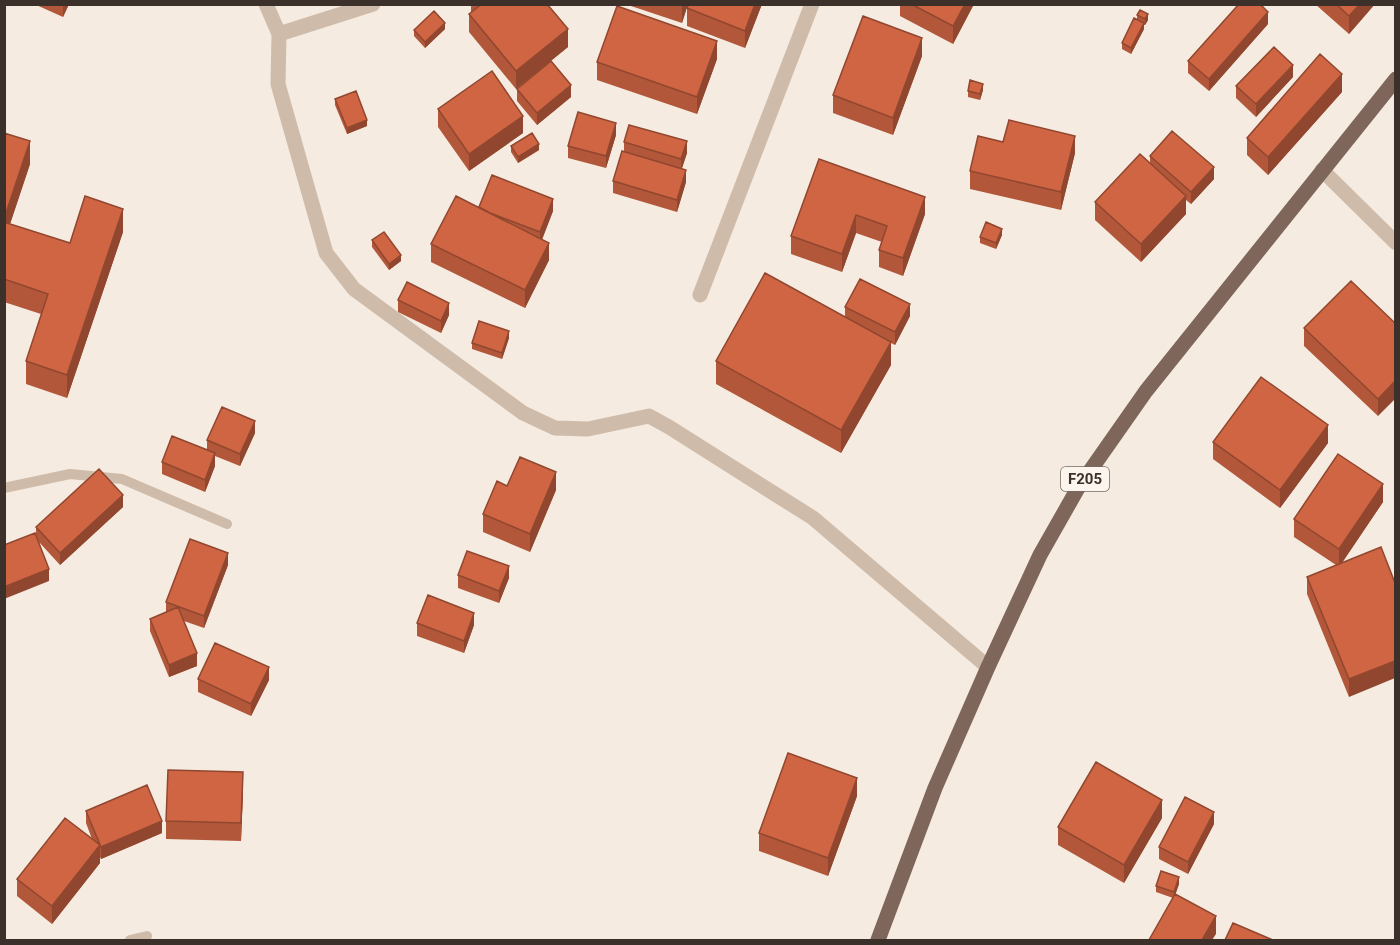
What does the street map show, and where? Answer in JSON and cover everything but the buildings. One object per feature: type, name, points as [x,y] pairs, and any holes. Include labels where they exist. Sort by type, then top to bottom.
[{"type":"main road","name":"F205","points":[[878,940],[935,788],[988,667],[1040,555],[1078,488],[1146,391],[1395,79]]},
{"type":"street","points":[[266,4],[279,34],[278,84],[326,253],[354,289],[523,413],[555,428],[588,429],[650,416],[669,427],[813,518],[988,667]]},
{"type":"street","points":[[279,34],[373,4]]},
{"type":"street","points":[[700,295],[812,4]]},
{"type":"street","points":[[1322,170],[1395,243]]},
{"type":"lane","points":[[4,488],[70,474],[122,479],[227,524]]},
{"type":"lane","points":[[130,940],[147,936]]}]
